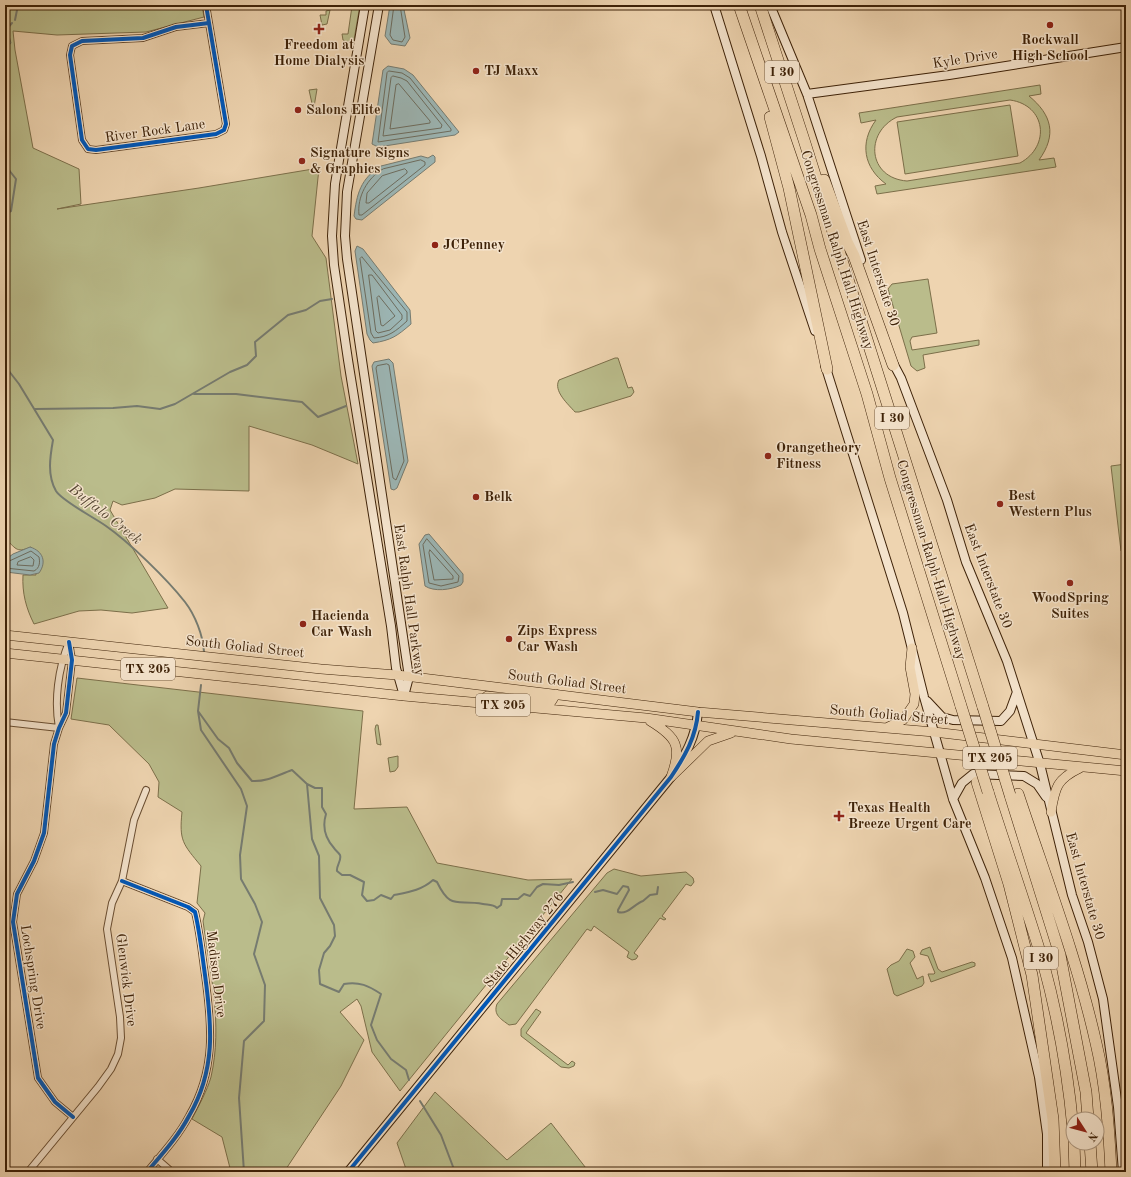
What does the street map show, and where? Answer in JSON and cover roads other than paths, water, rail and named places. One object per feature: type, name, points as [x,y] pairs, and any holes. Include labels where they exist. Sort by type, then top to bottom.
[{"type":"highway","name":"Congressman Ralph Hall Highway","points":[[739,5],[750,41],[811,215],[820,249],[867,394],[890,478],[1042,962],[1051,995],[1068,1086],[1071,1111]]},
{"type":"highway","name":"Congressman Ralph Hall Highway","points":[[760,5],[979,696],[986,707],[1014,795],[1060,955],[1086,1092],[1087,1111]]},
{"type":"highway","points":[[750,41],[789,188],[827,369]]},
{"type":"highway","points":[[804,140],[820,169],[847,242],[854,256],[893,365]]},
{"type":"highway","points":[[981,770],[977,782],[1009,884],[1032,975],[1053,1119],[1055,1172]]},
{"type":"highway","points":[[1014,795],[1072,958],[1097,1043],[1108,1119],[1111,1172]]},
{"type":"highway","points":[[1074,1151],[1075,1172]]},
{"type":"highway","points":[[1091,1151],[1092,1172]]},
{"type":"main road","name":"East Ralph Hall Parkway","points":[[365,5],[335,184],[332,236],[334,265],[348,360],[397,675],[404,696]]},
{"type":"main road","name":"East Ralph Hall Parkway","points":[[379,5],[347,192],[345,236],[347,259],[409,677],[404,696]]},
{"type":"main road","points":[[714,5],[761,156],[782,232],[827,369],[903,613],[924,697],[953,799],[985,878],[1012,958],[1039,1077],[1047,1134],[1047,1172]]},
{"type":"main road","name":"East Interstate 30","points":[[770,5],[807,94],[850,230],[869,282],[893,365],[901,378],[947,500],[966,562],[1007,661],[1034,743],[1072,895],[1088,942],[1103,999],[1118,1107],[1123,1172]]},
{"type":"main road","name":"Kyle Drive","points":[[807,94],[949,75],[1126,47]]},
{"type":"main road","points":[[332,236],[345,236]]},
{"type":"main road","points":[[348,360],[362,358]]},
{"type":"main road","points":[[371,506],[383,504]]},
{"type":"main road","points":[[379,554],[390,553]]},
{"type":"main road","name":"South Goliad Street","points":[[5,636],[314,668],[397,675],[698,712],[934,732],[1126,755]]},
{"type":"main road","points":[[882,728],[894,725],[903,720],[914,704],[915,694],[910,667],[912,648]]},
{"type":"main road","name":"South Goliad Street","points":[[5,653],[404,696],[646,718],[791,739],[1040,764],[1126,771]]},
{"type":"main road","points":[[924,697],[936,712],[948,718],[1001,721],[1010,712],[1017,692]]},
{"type":"main road","points":[[481,703],[487,696],[551,702],[556,694]]},
{"type":"main road","name":"State Highway 276","points":[[348,1172],[671,777],[688,751],[697,726],[698,712]]},
{"type":"main road","points":[[646,718],[665,730],[671,736],[676,746],[678,756],[671,777]]},
{"type":"main road","points":[[671,777],[708,741],[715,737],[738,732]]},
{"type":"main road","points":[[1051,812],[1056,788],[1060,780],[1066,774],[1082,767]]},
{"type":"main road","points":[[953,799],[962,783],[973,774],[1024,776],[1037,784],[1048,801]]},
{"type":"street","points":[[206,5],[209,23]]},
{"type":"street","name":"River Rock Lane","points":[[209,23],[226,124],[224,130],[216,134],[96,150],[88,149],[82,140],[70,54],[72,46],[82,41],[144,38],[176,27],[209,23]]},
{"type":"street","name":"Lochspring Drive","points":[[59,728],[56,713],[62,659],[69,642]]},
{"type":"street","name":"Lochspring Drive","points":[[69,642],[72,660],[66,713],[54,744],[44,833],[34,861],[17,894],[13,922],[38,1078],[55,1102],[73,1117]]},
{"type":"street","points":[[5,722],[59,728]]},
{"type":"street","name":"Glenwick Drive","points":[[28,1172],[111,1069],[118,1054],[121,1038],[120,1017],[107,929],[112,903],[122,881],[134,820],[146,790]]},
{"type":"street","name":"Madison Drive","points":[[122,881],[188,907],[195,912],[210,1011],[210,1053],[198,1099],[179,1133],[147,1172]]},
{"type":"street","points":[[158,1159],[172,1172]]},
{"type":"water","points":[[390,5],[403,5],[410,38],[405,46],[391,44],[385,36]]},
{"type":"water","points":[[5,36],[9,36],[11,43],[5,50]]},
{"type":"water","points":[[388,66],[404,69],[413,75],[459,132],[455,135],[378,147],[372,144],[383,70]]},
{"type":"water","points":[[433,155],[435,157],[435,162],[362,220],[356,219],[354,216],[358,194],[368,176],[374,171],[381,166],[421,156],[428,158]]},
{"type":"water","points":[[357,246],[363,249],[410,310],[411,324],[390,339],[373,343],[367,334],[355,251]]},
{"type":"water","points":[[389,359],[393,363],[408,461],[397,488],[394,490],[391,489],[372,366],[374,362]]},
{"type":"water","points":[[429,534],[463,574],[463,582],[461,585],[443,590],[425,586],[419,544],[425,535]]},
{"type":"water","points":[[30,547],[41,554],[43,565],[39,573],[30,575],[6,572],[5,560],[13,554]]},
{"type":"waterway","points":[[15,20],[18,5]]},
{"type":"waterway","points":[[5,31],[12,23]]},
{"type":"waterway","name":"Buffalo Creek","points":[[5,165],[16,179],[11,211],[5,214]]},
{"type":"waterway","points":[[35,409],[113,408],[137,406],[160,409],[175,404],[230,372],[247,365],[256,356],[255,342],[288,315],[306,310],[320,301],[332,299]]},
{"type":"waterway","name":"Buffalo Creek","points":[[5,366],[19,384],[53,440],[50,459],[50,472],[56,491],[65,500],[115,533],[147,561],[168,583],[185,602],[192,613],[200,632],[204,652]]},
{"type":"waterway","points":[[194,394],[236,394],[302,402],[318,417],[346,406]]},
{"type":"waterway","name":"Buffalo Creek","points":[[201,685],[198,711],[201,730],[241,789],[247,806],[240,855],[241,879],[255,904],[262,922],[254,954],[265,985],[264,1021],[244,1041],[239,1098],[244,1172]]},
{"type":"waterway","points":[[198,711],[218,739],[229,748],[237,763],[252,781],[268,779],[292,770],[307,784],[312,839],[319,856],[320,898],[334,925],[335,936],[330,946],[324,953],[319,970],[320,984],[339,992],[344,984],[354,983],[368,987],[381,994],[371,1025],[377,1040],[391,1059],[406,1070],[409,1080]]},
{"type":"waterway","points":[[307,784],[315,788],[322,788],[322,807],[326,814],[324,823],[326,836],[340,857],[337,871],[342,875],[350,875],[364,882],[362,895],[367,901],[374,900],[381,895],[391,899],[394,895],[410,892],[433,880],[437,882],[446,897],[451,900],[456,902],[490,905],[497,908],[501,905],[502,899],[518,899],[524,894],[530,896],[537,887],[543,884],[559,885],[573,882]]},
{"type":"waterway","points":[[595,892],[603,890],[617,894],[623,886],[628,887],[629,890],[618,910],[618,912],[622,913],[628,911],[650,895],[657,894],[658,887]]},
{"type":"waterway","points":[[420,1101],[441,1135],[455,1172]]},
{"type":"place","name":"Rockwall High School","points":[[1050,25]]},
{"type":"place","name":"Freedom at Home Dialysis","points":[[319,29]]},
{"type":"place","name":"TJ Maxx","points":[[476,71]]},
{"type":"place","name":"Salons Elite","points":[[298,110]]},
{"type":"place","name":"Signature Signs & Graphics","points":[[302,161]]},
{"type":"place","name":"JCPenney","points":[[435,245]]},
{"type":"place","name":"Orangetheory Fitness","points":[[768,456]]},
{"type":"place","name":"Belk","points":[[476,497]]},
{"type":"place","name":"Best Western Plus","points":[[1000,504]]},
{"type":"place","name":"WoodSpring Suites","points":[[1070,583]]},
{"type":"place","name":"Hacienda Car Wash","points":[[303,624]]},
{"type":"place","name":"Zips Express Car Wash","points":[[509,639]]},
{"type":"place","name":"Texas Health Breeze Urgent Care","points":[[839,816]]}]
